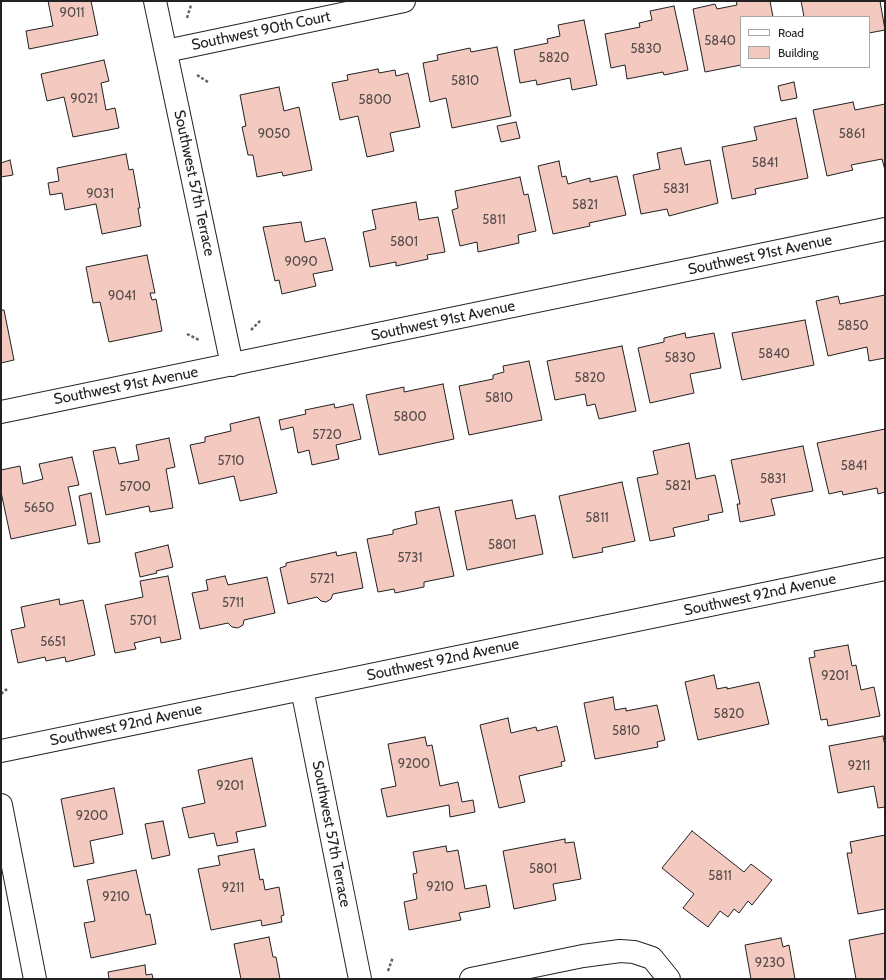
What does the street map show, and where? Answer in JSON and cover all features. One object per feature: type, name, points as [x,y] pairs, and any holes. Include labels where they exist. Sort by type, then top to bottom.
[{"type":"street","name":"Southwest 57th Terrace","points":[[155,1],[232,365]]},
{"type":"street","name":"Southwest 90th Court","points":[[166,51],[404,1]]},
{"type":"street","name":"Southwest 91st Avenue","points":[[1,412],[885,229]]},
{"type":"street","name":"Southwest 92nd Avenue","points":[[1,751],[885,569]]},
{"type":"street","name":"Southwest 57th Terrace","points":[[302,689],[360,979]]},
{"type":"street","points":[[1,805],[35,979]]},
{"type":"street","points":[[470,979],[599,953],[634,952],[652,958],[669,979]]},
{"type":"path","points":[[187,18],[191,5]]},
{"type":"path","points":[[196,74],[208,82]]},
{"type":"path","points":[[251,330],[261,320]]},
{"type":"path","points":[[187,334],[199,340]]},
{"type":"path","points":[[1,694],[7,689]]},
{"type":"path","points":[[388,971],[393,957]]},
{"type":"building","points":[[48,1],[91,1],[98,35],[29,49],[26,31],[53,26]]},
{"type":"building","points":[[736,1],[770,1],[773,16],[740,16],[740,65],[705,72],[693,9],[715,4],[717,9],[737,5]]},
{"type":"building","points":[[801,1],[880,1],[885,30],[870,33],[870,16],[804,16]]},
{"type":"building","points":[[674,6],[688,70],[664,75],[663,72],[627,79],[625,65],[611,68],[605,34],[640,27],[639,23],[652,20],[650,11]]},
{"type":"building","points":[[584,20],[597,85],[572,90],[570,78],[537,85],[536,80],[520,83],[514,50],[548,43],[547,39],[560,36],[558,25]]},
{"type":"building","points":[[497,47],[511,116],[452,128],[446,98],[430,102],[423,63],[438,60],[437,55],[470,48],[471,52]]},
{"type":"building","points":[[104,60],[109,81],[101,83],[106,110],[115,108],[119,128],[73,137],[64,97],[47,101],[41,74]]},
{"type":"building","points":[[378,69],[379,73],[395,70],[396,76],[408,73],[420,127],[390,133],[394,151],[367,157],[358,116],[340,120],[332,83],[348,80],[347,75]]},
{"type":"building","points":[[794,82],[797,98],[781,101],[778,86]]},
{"type":"building","points":[[279,87],[284,111],[299,107],[312,170],[283,176],[282,172],[257,177],[253,155],[248,155],[242,127],[246,126],[240,95]]},
{"type":"building","points":[[853,102],[855,110],[885,104],[885,170],[882,159],[851,165],[853,170],[827,176],[813,110]]},
{"type":"building","points":[[796,118],[808,178],[755,189],[756,194],[732,199],[722,147],[757,140],[754,127]]},
{"type":"building","points":[[516,122],[520,138],[501,142],[497,126]]},
{"type":"building","points":[[681,148],[685,165],[710,160],[718,203],[669,216],[667,209],[641,214],[633,175],[660,169],[657,153]]},
{"type":"building","points":[[126,154],[129,170],[133,169],[140,208],[138,208],[141,226],[102,234],[96,204],[65,210],[62,193],[50,195],[48,183],[59,181],[57,168]]},
{"type":"building","points":[[10,160],[13,175],[1,177],[1,163]]},
{"type":"building","points":[[559,161],[562,177],[566,176],[568,184],[590,178],[590,182],[617,176],[626,215],[589,223],[590,226],[553,234],[538,166]]},
{"type":"building","points":[[520,177],[524,195],[528,194],[536,231],[518,235],[519,243],[478,252],[477,242],[460,246],[452,210],[458,208],[455,191]]},
{"type":"building","points":[[416,202],[419,220],[438,217],[445,252],[427,255],[428,259],[396,266],[396,262],[370,267],[363,232],[376,229],[372,210]]},
{"type":"building","points":[[301,222],[305,242],[325,238],[333,270],[313,274],[316,286],[282,294],[279,280],[275,281],[263,227]]},
{"type":"building","points":[[147,255],[155,293],[150,293],[152,300],[156,299],[162,331],[109,342],[100,302],[93,303],[86,267]]},
{"type":"building","points":[[885,295],[885,358],[869,361],[867,347],[828,356],[816,301],[838,296],[840,304]]},
{"type":"building","points":[[1,310],[4,310],[14,360],[1,363]]},
{"type":"building","points":[[805,320],[814,365],[742,380],[732,333]]},
{"type":"building","points":[[685,333],[686,338],[714,333],[721,368],[690,374],[694,393],[650,403],[638,348],[664,342],[664,338]]},
{"type":"building","points":[[622,346],[636,411],[599,419],[595,404],[587,406],[585,394],[555,400],[547,361]]},
{"type":"building","points":[[529,361],[542,420],[469,435],[459,386],[493,379],[493,375],[504,372],[503,366]]},
{"type":"building","points":[[443,384],[454,439],[379,455],[366,395],[404,387],[404,392]]},
{"type":"building","points":[[334,404],[335,408],[353,404],[361,439],[336,445],[339,459],[312,465],[309,450],[298,453],[293,427],[281,430],[279,420],[306,414],[305,410]]},
{"type":"building","points":[[259,417],[277,493],[240,501],[234,476],[199,484],[190,445],[205,442],[205,437],[231,431],[230,424]]},
{"type":"building","points":[[885,429],[885,492],[878,494],[877,488],[843,495],[842,491],[829,494],[817,443]]},
{"type":"building","points":[[169,438],[175,467],[166,469],[173,508],[150,512],[149,506],[106,515],[93,451],[115,447],[119,464],[139,460],[136,445]]},
{"type":"building","points":[[689,443],[696,479],[715,475],[723,512],[708,515],[709,520],[673,528],[675,536],[650,541],[637,478],[658,474],[653,451]]},
{"type":"building","points":[[803,446],[813,491],[771,499],[775,515],[740,522],[737,504],[740,504],[731,460]]},
{"type":"building","points":[[72,457],[79,485],[68,487],[76,525],[11,539],[1,492],[1,470],[20,466],[23,484],[43,479],[39,464]]},
{"type":"building","points":[[622,482],[635,541],[602,548],[603,552],[573,558],[559,496]]},
{"type":"building","points":[[91,493],[100,542],[88,544],[79,496]]},
{"type":"building","points":[[512,500],[516,519],[535,515],[543,554],[467,570],[455,511]]},
{"type":"building","points":[[439,507],[454,576],[424,582],[424,587],[395,593],[394,589],[378,592],[367,539],[393,534],[393,530],[417,524],[415,512]]},
{"type":"building","points":[[168,545],[173,567],[140,577],[135,553]]},
{"type":"building","points":[[336,552],[337,556],[356,552],[363,588],[333,594],[331,599],[326,602],[321,601],[317,597],[288,604],[280,568],[286,566],[286,563]]},
{"type":"building","points":[[168,576],[181,639],[161,643],[160,637],[134,643],[136,649],[115,653],[105,605],[143,597],[140,581]]},
{"type":"building","points":[[225,576],[228,585],[267,577],[275,613],[244,620],[243,625],[238,628],[232,627],[228,623],[200,629],[192,593],[208,590],[206,580]]},
{"type":"building","points":[[59,599],[60,605],[83,600],[95,655],[66,662],[65,657],[46,661],[45,657],[18,663],[11,630],[25,627],[21,607]]},
{"type":"building","points":[[848,645],[852,666],[856,665],[861,690],[874,687],[880,716],[828,726],[827,719],[821,720],[809,658],[815,657],[814,651]]},
{"type":"building","points":[[714,675],[717,689],[727,687],[727,689],[759,682],[769,724],[698,740],[685,682]]},
{"type":"building","points":[[613,697],[615,710],[626,708],[626,711],[657,705],[665,740],[657,742],[658,747],[595,759],[584,703]]},
{"type":"building","points":[[508,718],[511,733],[536,727],[537,731],[557,726],[565,761],[561,762],[562,766],[519,776],[525,802],[499,808],[480,725]]},
{"type":"building","points":[[883,736],[885,746],[885,807],[878,808],[874,786],[838,793],[829,746]]},
{"type":"building","points":[[425,737],[427,746],[432,745],[440,786],[458,782],[462,802],[473,800],[475,812],[450,817],[449,805],[387,817],[381,789],[396,786],[388,744]]},
{"type":"building","points":[[252,758],[266,826],[236,832],[238,842],[217,846],[214,833],[189,838],[182,808],[205,803],[198,770]]},
{"type":"building","points":[[114,788],[123,834],[90,841],[94,863],[74,867],[61,799]]},
{"type":"building","points":[[163,821],[170,855],[152,859],[145,824]]},
{"type":"building","points":[[692,831],[744,872],[751,864],[772,880],[752,905],[748,901],[739,913],[734,909],[728,917],[720,911],[708,927],[683,908],[694,894],[662,868]]},
{"type":"building","points":[[885,835],[885,909],[858,914],[847,853],[852,853],[850,842]]},
{"type":"building","points":[[565,839],[565,843],[574,842],[581,879],[553,884],[556,900],[514,909],[503,851]]},
{"type":"building","points":[[446,846],[447,852],[458,850],[465,889],[486,885],[490,907],[459,913],[461,920],[409,930],[404,902],[417,899],[413,874],[417,873],[413,852]]},
{"type":"building","points":[[254,849],[260,880],[263,879],[265,890],[279,887],[284,915],[281,916],[282,922],[262,926],[261,920],[211,930],[198,869],[220,865],[218,856]]},
{"type":"building","points":[[136,870],[146,915],[150,914],[156,944],[91,958],[84,923],[95,921],[87,880]]},
{"type":"building","points":[[885,933],[885,979],[856,979],[849,940]]},
{"type":"building","points":[[269,937],[273,957],[276,957],[280,979],[241,979],[234,944]]},
{"type":"building","points":[[781,938],[783,947],[789,945],[795,979],[751,979],[745,945]]},
{"type":"building","points":[[145,965],[146,975],[152,974],[153,979],[109,979],[108,972]]}]
